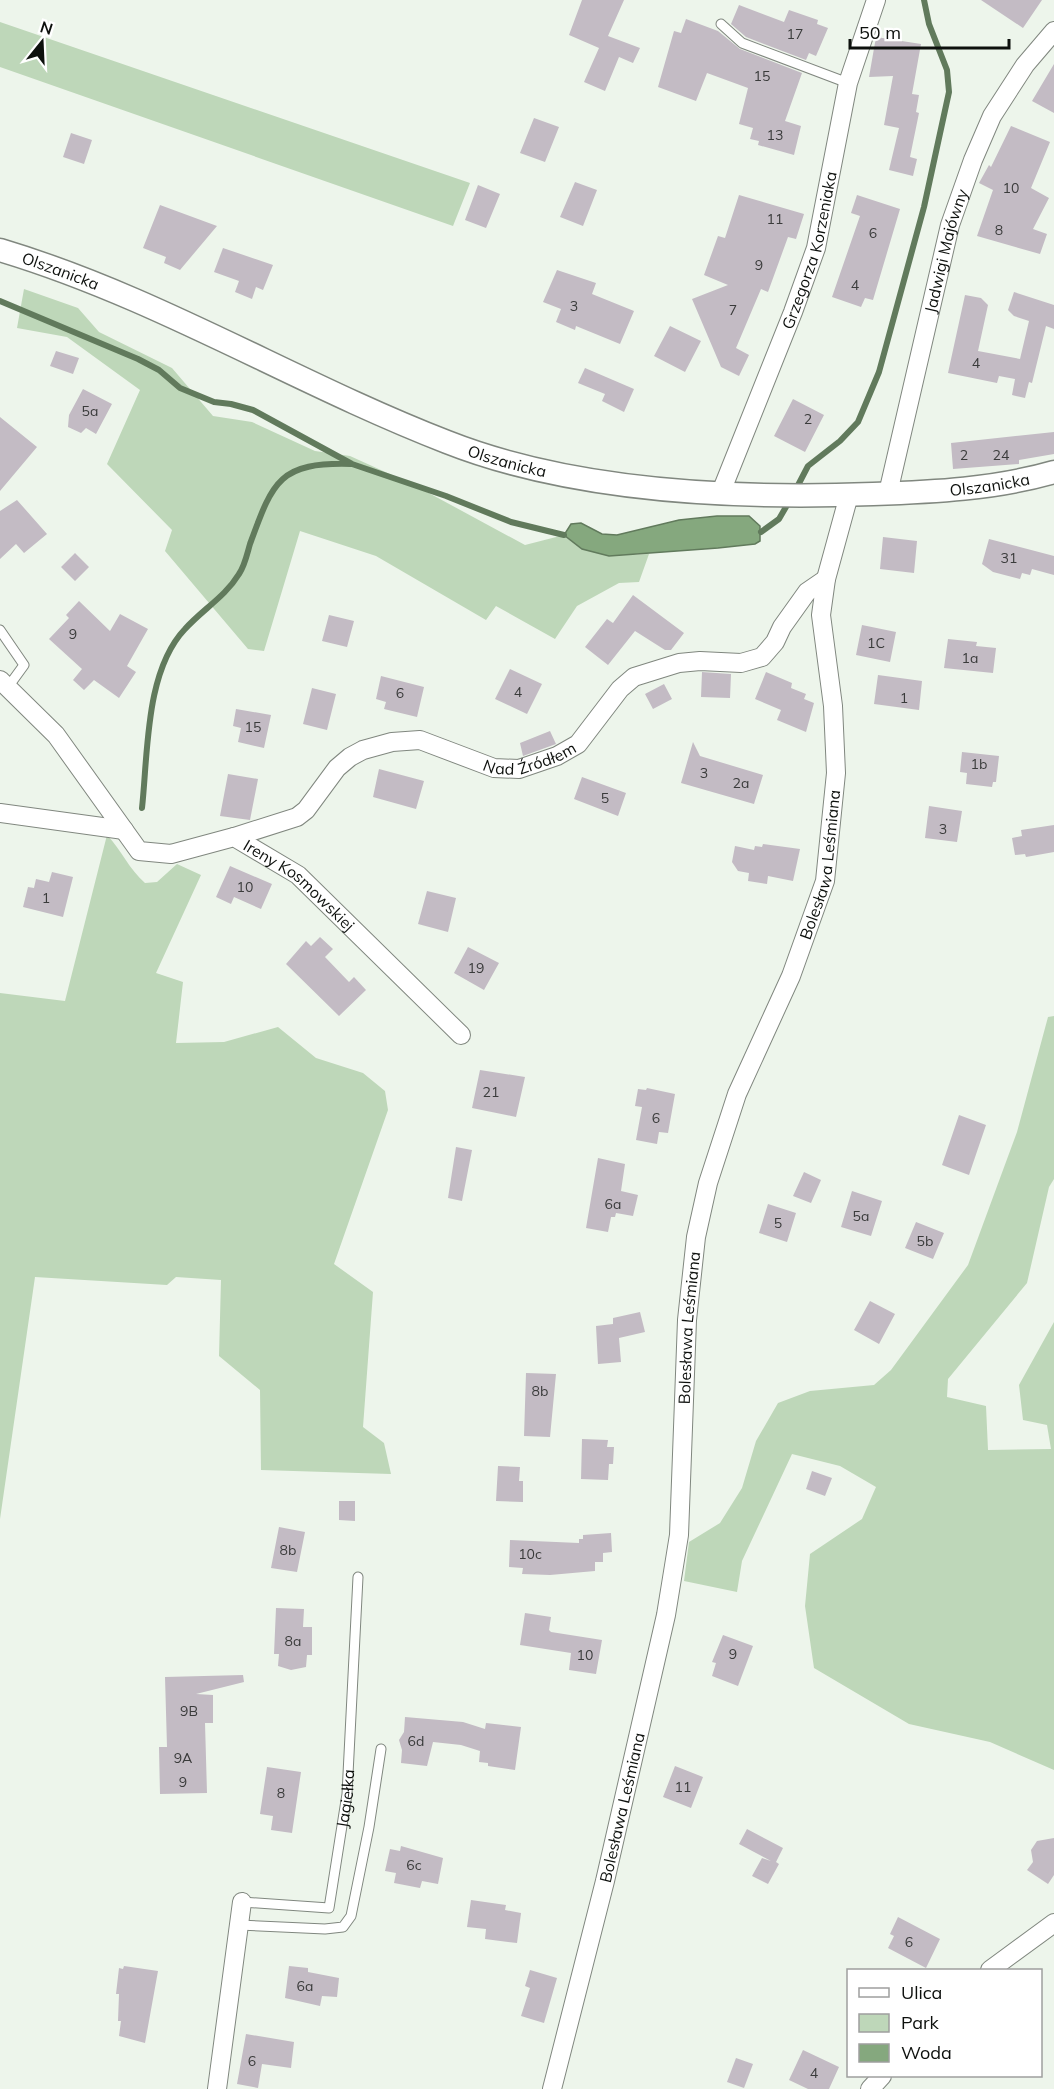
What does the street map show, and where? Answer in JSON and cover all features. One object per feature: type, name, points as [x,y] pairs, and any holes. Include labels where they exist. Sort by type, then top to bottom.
[{"type":"street","name":"Grzegorza Korzeniaka","points":[[721,492],[816,248],[848,83],[876,0]]},
{"type":"street","name":"Jadwigi Majówny","points":[[888,493],[950,225],[973,160],[992,116],[1025,65],[1054,31]]},
{"type":"street","name":"Olszanicka","points":[[0,250],[45,264],[170,314],[402,424],[451,444],[554,472],[650,487],[813,496],[983,487],[1054,472]]},
{"type":"street","name":"Bolesława Leśmiana","points":[[552,2089],[604,1881],[666,1615],[679,1534],[687,1320],[696,1237],[708,1183],[737,1094],[791,976],[825,881],[836,773],[833,706],[821,615],[826,579],[849,495]]},
{"type":"street","name":"Nad Źródłem","points":[[234,837],[297,817],[316,800],[337,768],[350,757],[363,750],[392,742],[420,740],[494,768],[519,769],[557,756],[578,744],[620,689],[634,677],[679,663],[753,661],[762,657],[775,642],[782,627],[807,592],[826,579]]},
{"type":"street","name":"Ireny Kosmowskiej","points":[[4,684],[56,735],[139,851],[171,854],[234,837],[298,875],[461,1035]]},
{"type":"street","points":[[0,813],[124,830]]},
{"type":"street","name":"Jagiełka","points":[[217,2089],[242,1902]]},
{"type":"street","points":[[993,1969],[1054,1923]]},
{"type":"street","points":[[870,2089],[881,2077]]},
{"type":"lane","points":[[721,24],[742,43],[848,83]]},
{"type":"lane","points":[[0,630],[24,664],[4,684]]},
{"type":"lane","name":"Jagiełka","points":[[242,1902],[329,1908],[347,1794],[358,1577]]},
{"type":"lane","name":"Jagiełka","points":[[239,1925],[343,1928],[351,1916],[369,1827],[381,1749]]},
{"type":"green space","points":[[0,22],[470,183],[453,226],[0,67]]},
{"type":"green space","points":[[24,289],[78,308],[99,332],[172,368],[213,416],[252,422],[315,451],[350,456],[414,485],[525,545],[564,535],[583,548],[604,554],[649,554],[639,582],[619,583],[577,606],[555,639],[496,606],[486,620],[376,556],[300,531],[264,651],[248,649],[165,551],[172,530],[107,464],[140,390],[67,337],[17,328]]},
{"type":"green space","points":[[107,835],[145,883],[157,882],[177,864],[201,875],[156,973],[183,982],[176,1043],[224,1042],[278,1027],[316,1058],[363,1073],[385,1091],[388,1110],[334,1264],[373,1292],[363,1427],[384,1443],[391,1474],[261,1470],[260,1390],[219,1356],[221,1280],[176,1277],[167,1285],[35,1277],[0,1519],[0,993],[65,1001]]},
{"type":"green space","points":[[1054,1016],[1054,1179],[1049,1187],[1027,1283],[948,1379],[947,1397],[986,1406],[988,1450],[1051,1449],[1047,1425],[1023,1420],[1019,1385],[1054,1322],[1054,1770],[990,1742],[909,1724],[814,1668],[805,1606],[810,1554],[862,1519],[876,1487],[840,1466],[792,1454],[742,1561],[737,1592],[684,1581],[689,1542],[720,1523],[742,1488],[756,1441],[778,1403],[810,1391],[874,1385],[891,1370],[968,1265],[1017,1132],[1048,1017]]},
{"type":"water","points":[[717,516],[749,516],[760,526],[760,541],[755,544],[718,548],[609,556],[582,549],[564,535],[571,524],[581,523],[602,534],[617,535],[679,520]]},
{"type":"building","points":[[582,0],[624,0],[608,36],[640,48],[633,63],[619,57],[605,91],[584,82],[599,48],[569,35]]},
{"type":"building","points":[[981,0],[1042,0],[1023,28]]},
{"type":"building","points":[[739,5],[784,22],[789,10],[818,20],[817,24],[828,28],[816,56],[809,53],[806,60],[746,37],[731,24]]},
{"type":"building","points":[[686,19],[718,31],[740,49],[802,73],[785,121],[801,126],[794,155],[758,145],[759,141],[750,139],[753,128],[739,124],[748,88],[707,73],[696,101],[658,87],[674,31],[681,33]]},
{"type":"building","points":[[876,37],[921,44],[912,94],[919,95],[916,112],[919,113],[910,157],[917,159],[913,176],[889,170],[899,128],[884,125],[893,76],[869,77]]},
{"type":"building","points":[[1054,64],[1054,113],[1032,101]]},
{"type":"building","points":[[534,118],[559,127],[545,162],[520,153]]},
{"type":"building","points":[[1011,126],[1050,142],[1031,188],[1049,198],[1033,229],[1047,234],[1040,254],[977,236],[993,190],[979,183],[989,165],[991,167]]},
{"type":"building","points":[[71,133],[92,140],[84,164],[63,157]]},
{"type":"building","points":[[575,182],[597,190],[583,226],[560,217]]},
{"type":"building","points":[[478,185],[500,194],[486,228],[465,220]]},
{"type":"building","points":[[739,195],[804,214],[796,239],[788,237],[768,292],[761,289],[736,348],[749,355],[739,376],[721,367],[692,299],[728,285],[704,275],[718,236],[725,238]]},
{"type":"building","points":[[857,195],[900,209],[873,300],[865,298],[861,307],[832,297],[860,216],[851,213]]},
{"type":"building","points":[[160,205],[217,226],[180,270],[164,263],[166,257],[143,248]]},
{"type":"building","points":[[223,248],[273,265],[263,290],[256,287],[252,299],[235,292],[239,281],[214,272]]},
{"type":"building","points":[[557,270],[596,283],[592,294],[634,311],[620,344],[576,326],[575,330],[556,322],[561,309],[543,302]]},
{"type":"building","points":[[1014,292],[1054,305],[1054,329],[1046,326],[1032,383],[1029,382],[1025,398],[1012,395],[1015,379],[999,376],[997,383],[948,373],[965,295],[981,298],[988,305],[978,351],[1020,359],[1029,321],[1014,316],[1008,310]]},
{"type":"building","points":[[670,326],[701,341],[685,372],[654,356]]},
{"type":"building","points":[[56,351],[79,358],[73,374],[50,366]]},
{"type":"building","points":[[585,368],[634,389],[624,412],[602,401],[605,394],[578,383]]},
{"type":"building","points":[[83,389],[112,404],[96,434],[86,428],[81,433],[68,427],[69,415]]},
{"type":"building","points":[[793,399],[824,415],[805,452],[774,436]]},
{"type":"building","points":[[0,417],[37,447],[0,491]]},
{"type":"building","points":[[1054,432],[1054,454],[1019,460],[1019,464],[953,469],[951,443]]},
{"type":"building","points":[[17,500],[47,534],[24,553],[16,544],[0,559],[0,511]]},
{"type":"building","points":[[883,537],[917,541],[914,573],[880,569]]},
{"type":"building","points":[[989,539],[1054,556],[1054,575],[1032,569],[1030,575],[1022,573],[1020,579],[993,572],[982,564]]},
{"type":"building","points":[[75,553],[89,567],[75,581],[61,567]]},
{"type":"building","points":[[633,595],[684,633],[671,650],[665,650],[635,631],[608,665],[585,647],[607,619],[613,623]]},
{"type":"building","points":[[79,601],[110,631],[120,614],[148,629],[127,666],[136,672],[119,698],[94,680],[84,690],[73,680],[82,669],[49,639],[69,618],[66,615]]},
{"type":"building","points":[[329,615],[354,621],[347,647],[322,641]]},
{"type":"building","points":[[862,625],[896,632],[890,662],[856,655]]},
{"type":"building","points":[[948,639],[977,642],[976,646],[996,648],[993,673],[944,668]]},
{"type":"building","points":[[510,669],[542,684],[527,714],[495,699]]},
{"type":"building","points":[[702,672],[731,674],[730,698],[701,697]]},
{"type":"building","points":[[766,672],[792,683],[791,688],[806,694],[804,699],[814,703],[806,732],[777,720],[781,710],[755,699]]},
{"type":"building","points":[[878,675],[922,681],[919,710],[874,704]]},
{"type":"building","points":[[381,676],[424,687],[417,717],[384,709],[386,702],[376,699]]},
{"type":"building","points":[[664,684],[672,699],[653,709],[645,694]]},
{"type":"building","points":[[312,688],[336,694],[327,730],[303,724]]},
{"type":"building","points":[[236,709],[271,715],[264,748],[238,742],[241,728],[233,726]]},
{"type":"building","points":[[550,731],[556,744],[523,756],[520,743]]},
{"type":"building","points":[[693,742],[700,756],[763,775],[754,804],[681,783]]},
{"type":"building","points":[[962,752],[999,756],[996,782],[993,782],[992,787],[966,784],[967,773],[960,772]]},
{"type":"building","points":[[379,769],[424,781],[416,809],[373,797]]},
{"type":"building","points":[[228,774],[258,779],[250,820],[220,816]]},
{"type":"building","points":[[582,777],[626,793],[618,816],[574,799]]},
{"type":"building","points":[[929,806],[962,811],[957,842],[925,838]]},
{"type":"building","points":[[1054,825],[1054,852],[1026,857],[1025,854],[1015,855],[1012,838],[1022,836],[1021,830]]},
{"type":"building","points":[[763,844],[800,849],[793,881],[768,876],[767,884],[748,881],[749,873],[738,871],[732,862],[735,846],[754,850],[755,846],[762,847]]},
{"type":"building","points":[[230,866],[272,884],[261,909],[234,897],[231,904],[216,897]]},
{"type":"building","points":[[52,872],[73,877],[63,917],[23,907],[28,887],[34,888],[36,879],[49,882]]},
{"type":"building","points":[[427,891],[456,898],[448,932],[418,924]]},
{"type":"building","points":[[320,937],[333,949],[325,957],[349,982],[354,977],[366,990],[339,1016],[286,964],[306,941],[311,946]]},
{"type":"building","points":[[468,947],[499,963],[484,990],[454,973]]},
{"type":"building","points":[[480,1070],[525,1077],[516,1117],[472,1108]]},
{"type":"building","points":[[647,1088],[675,1094],[668,1133],[659,1132],[657,1144],[636,1140],[642,1107],[635,1106],[638,1089],[646,1090]]},
{"type":"building","points":[[959,1115],[986,1125],[969,1175],[942,1165]]},
{"type":"building","points":[[456,1147],[472,1150],[462,1201],[448,1198]]},
{"type":"building","points":[[598,1158],[625,1164],[621,1191],[638,1195],[633,1216],[616,1213],[615,1217],[611,1217],[608,1232],[586,1228]]},
{"type":"building","points":[[804,1172],[821,1180],[811,1203],[793,1196]]},
{"type":"building","points":[[852,1191],[882,1201],[871,1236],[841,1227]]},
{"type":"building","points":[[768,1204],[796,1213],[787,1242],[759,1233]]},
{"type":"building","points":[[916,1222],[944,1233],[933,1259],[905,1248]]},
{"type":"building","points":[[870,1301],[895,1314],[879,1344],[854,1330]]},
{"type":"building","points":[[640,1312],[645,1332],[619,1338],[621,1362],[598,1364],[596,1326],[613,1324],[613,1318]]},
{"type":"building","points":[[526,1373],[556,1374],[550,1437],[524,1436]]},
{"type":"building","points":[[582,1439],[608,1440],[607,1447],[614,1447],[613,1464],[609,1464],[608,1480],[581,1479]]},
{"type":"building","points":[[498,1466],[520,1467],[519,1481],[523,1481],[523,1502],[496,1501]]},
{"type":"building","points":[[812,1471],[832,1478],[825,1496],[806,1489]]},
{"type":"building","points":[[339,1501],[355,1501],[355,1521],[339,1520]]},
{"type":"building","points":[[279,1527],[305,1532],[297,1572],[271,1568]]},
{"type":"building","points":[[611,1533],[612,1552],[603,1553],[603,1562],[595,1562],[595,1571],[550,1575],[522,1574],[523,1568],[509,1567],[510,1540],[579,1543],[583,1535]]},
{"type":"building","points":[[276,1608],[304,1609],[303,1627],[312,1627],[312,1655],[307,1655],[306,1667],[291,1670],[278,1666],[279,1654],[274,1654]]},
{"type":"building","points":[[525,1613],[551,1617],[549,1630],[551,1632],[602,1640],[596,1674],[569,1670],[571,1653],[520,1645]]},
{"type":"building","points":[[723,1635],[753,1646],[738,1686],[712,1676],[716,1663],[712,1662]]},
{"type":"building","points":[[243,1675],[244,1682],[196,1694],[213,1695],[213,1723],[205,1723],[207,1793],[160,1794],[159,1747],[167,1747],[165,1677]]},
{"type":"building","points":[[405,1717],[463,1722],[485,1729],[486,1723],[521,1727],[515,1770],[488,1766],[488,1763],[479,1762],[480,1751],[461,1745],[433,1742],[427,1766],[401,1763],[402,1750],[399,1740],[404,1732]]},
{"type":"building","points":[[675,1766],[703,1777],[691,1808],[663,1797]]},
{"type":"building","points":[[267,1767],[301,1772],[292,1833],[271,1830],[273,1816],[260,1814]]},
{"type":"building","points":[[747,1829],[783,1848],[776,1862],[779,1864],[768,1884],[752,1876],[762,1858],[771,1861],[739,1844]]},
{"type":"building","points":[[1054,1838],[1054,1875],[1048,1884],[1027,1870],[1033,1862],[1031,1850],[1037,1841]]},
{"type":"building","points":[[401,1846],[443,1858],[438,1884],[422,1881],[420,1888],[394,1883],[396,1873],[385,1871],[390,1849],[400,1851]]},
{"type":"building","points":[[471,1900],[506,1905],[505,1910],[521,1913],[517,1943],[485,1939],[486,1929],[467,1927]]},
{"type":"building","points":[[898,1917],[940,1939],[926,1968],[888,1948],[894,1936],[890,1934]]},
{"type":"building","points":[[124,1966],[158,1971],[145,2043],[119,2036],[121,2021],[118,2021],[119,1994],[116,1994],[119,1968],[123,1969]]},
{"type":"building","points":[[289,1966],[308,1968],[308,1972],[339,1978],[337,1997],[322,1996],[320,2006],[285,1998]]},
{"type":"building","points":[[530,1970],[557,1978],[544,2023],[521,2016],[530,1988],[525,1986]]},
{"type":"building","points":[[246,2034],[294,2042],[291,2068],[262,2064],[258,2088],[237,2084]]},
{"type":"building","points":[[803,2050],[839,2067],[829,2089],[808,2089],[789,2080]]},
{"type":"building","points":[[736,2058],[753,2064],[744,2088],[727,2082]]},
{"type":"waterway","points":[[795,491],[808,466],[840,441],[858,422],[879,372],[924,207],[949,92],[947,70],[929,24],[924,0]]},
{"type":"waterway","points":[[0,301],[138,359],[159,370],[180,388],[214,402],[253,410],[352,464],[446,496],[511,522],[564,535]]},
{"type":"waterway","points":[[142,808],[155,690],[162,667],[172,647],[185,629],[221,596],[239,574],[265,505],[273,490],[282,480],[293,472],[308,467],[351,464]]},
{"type":"waterway","points":[[761,532],[779,519],[790,500]]}]
